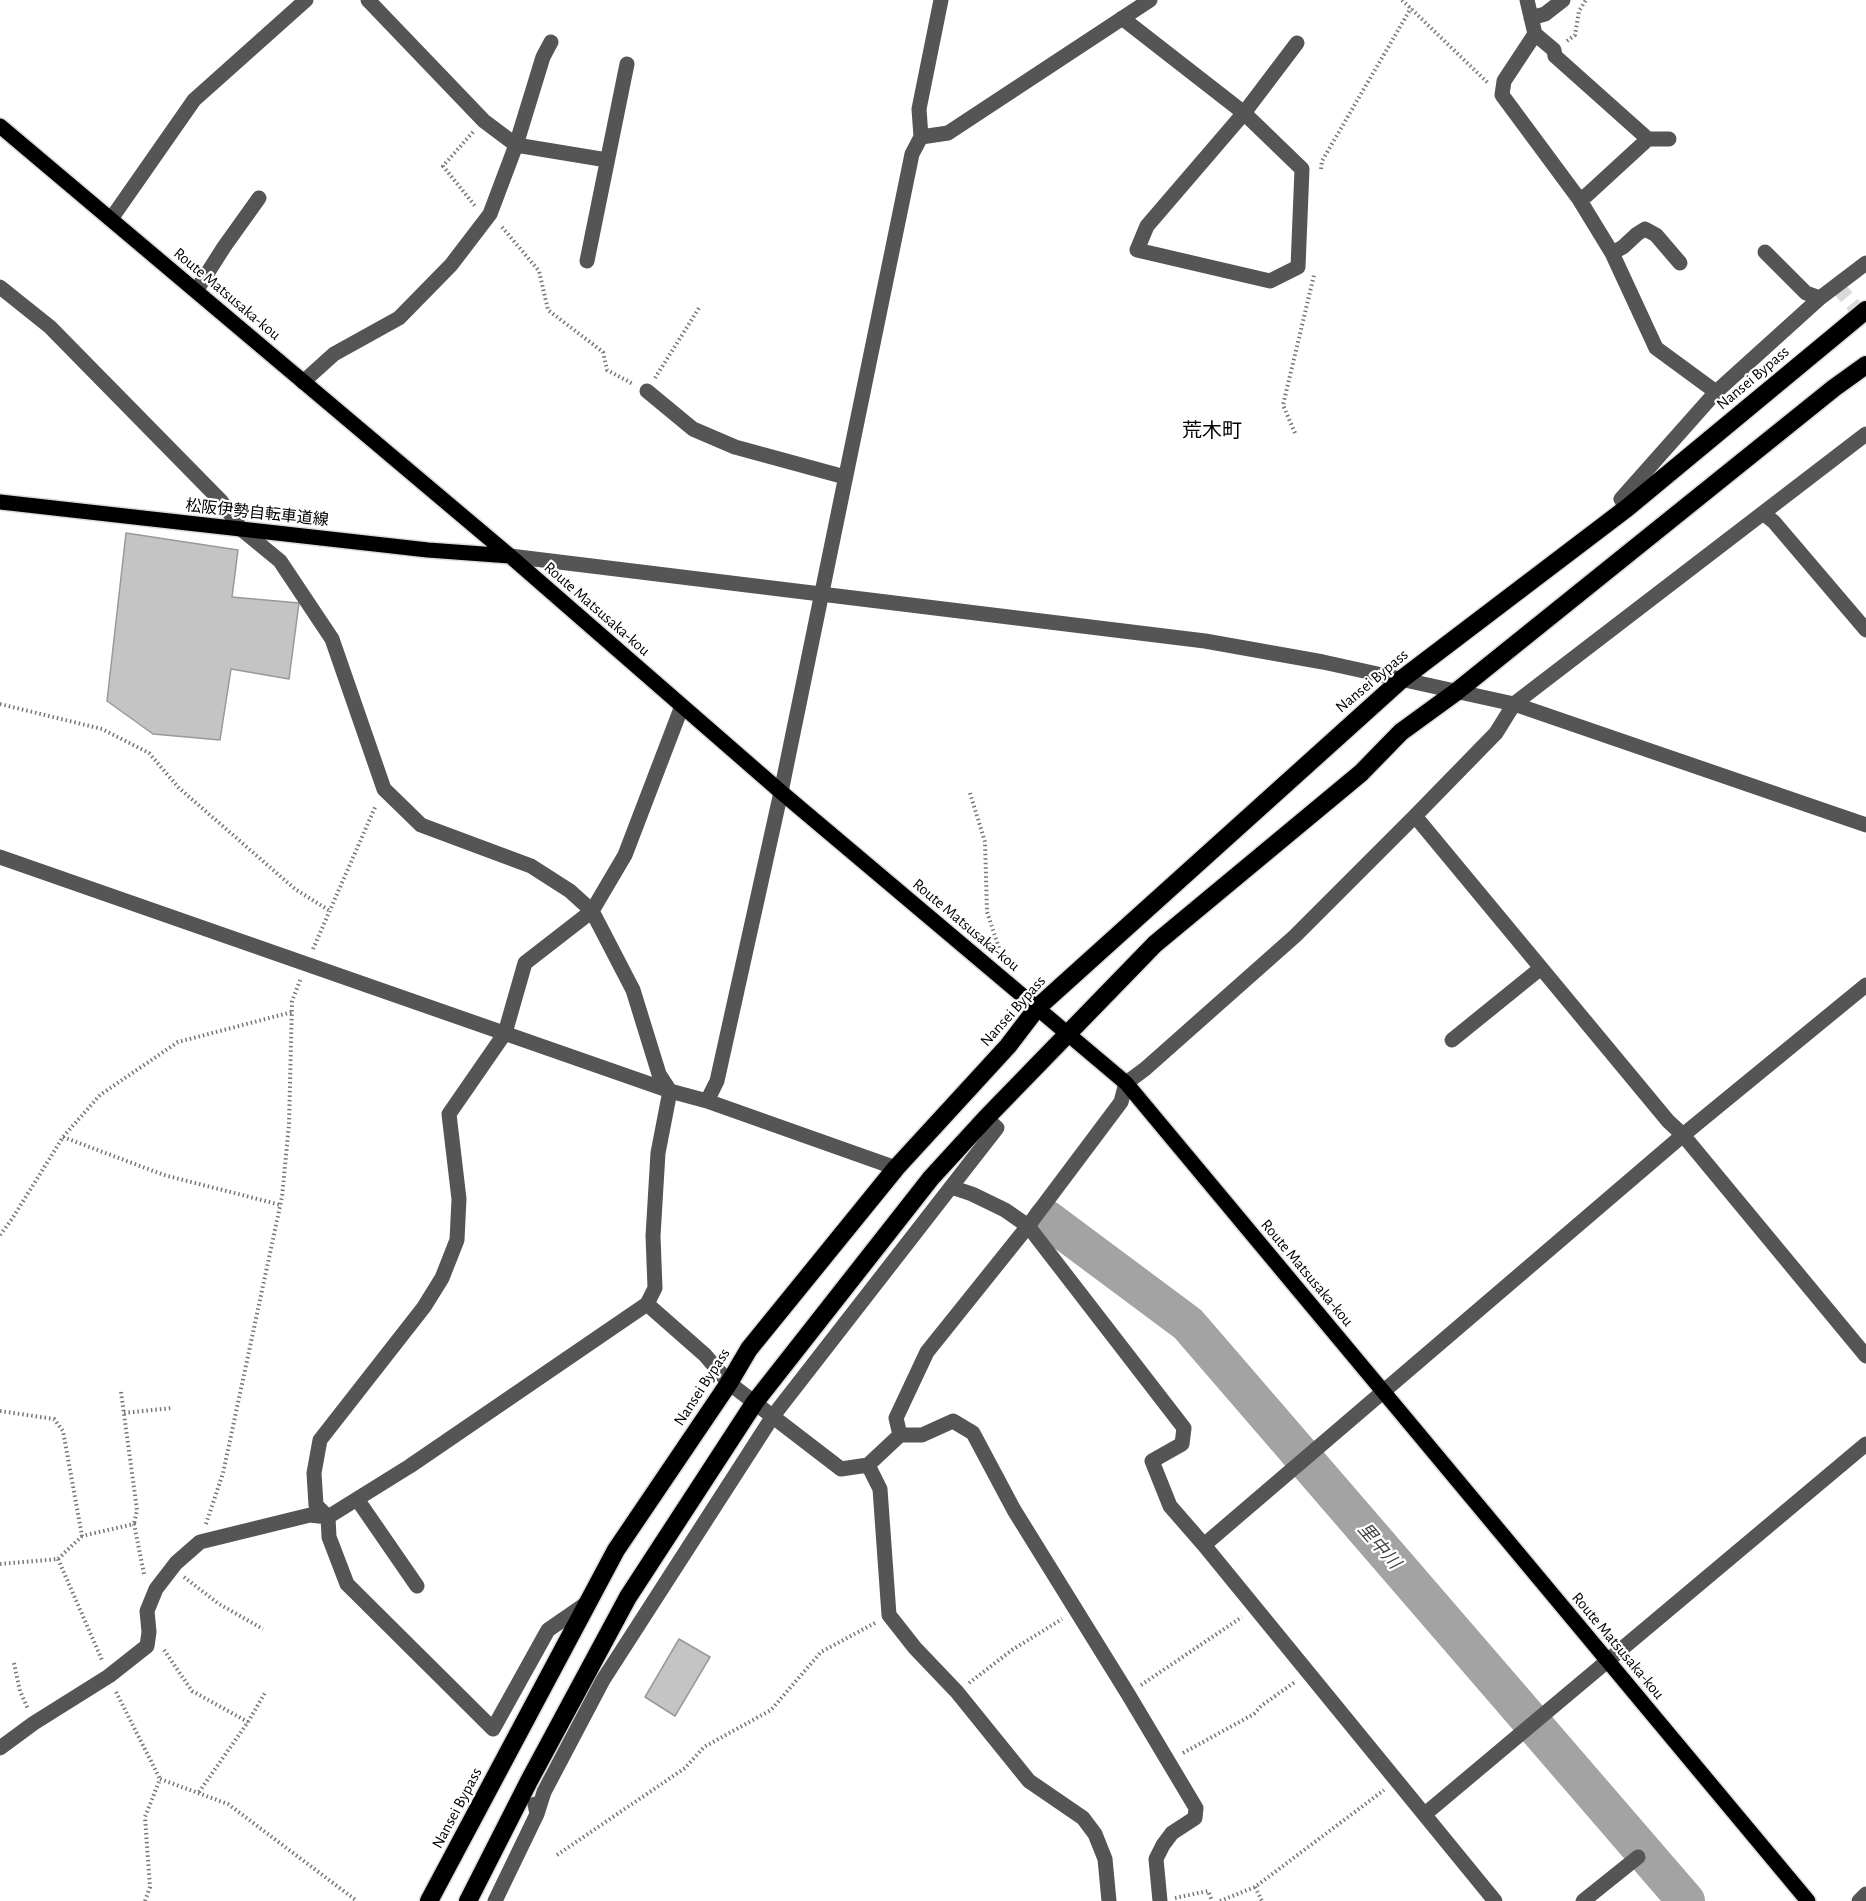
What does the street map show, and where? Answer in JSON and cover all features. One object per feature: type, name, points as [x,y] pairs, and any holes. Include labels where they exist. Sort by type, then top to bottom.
[{"type":"highway","name":"Nansei Bypass","points":[[429,1901],[616,1551],[749,1350],[896,1168],[1008,1046],[1037,1008],[1402,679],[1628,508],[1866,310]]},
{"type":"highway","points":[[468,1901],[529,1781],[628,1597],[755,1402],[931,1178],[1155,944],[1361,773],[1401,732],[1456,692],[1834,388],[1866,365]]},
{"type":"main road","name":"Route Matsusaka-kou","points":[[0,126],[510,556],[781,792],[1126,1083],[1808,1901]]},
{"type":"main road","name":"松阪伊勢自転車道線","points":[[0,502],[428,550],[510,556]]},
{"type":"street","points":[[111,219],[194,100],[306,0]]},
{"type":"street","points":[[368,0],[484,121],[516,146],[607,160]]},
{"type":"street","points":[[707,1101],[717,1081],[781,792],[912,154],[921,136],[919,109],[941,0]]},
{"type":"street","points":[[921,136],[948,133],[1150,0]]},
{"type":"street","points":[[1527,0],[1533,26],[1554,50],[1555,56],[1648,139],[1670,139]]},
{"type":"street","points":[[1563,0],[1533,26],[1504,81],[1502,95],[1579,199],[1612,253],[1656,348],[1716,392]]},
{"type":"street","points":[[1122,18],[1244,113],[1302,169],[1298,267],[1270,281],[1137,250],[1148,226],[1244,113],[1297,43]]},
{"type":"street","points":[[303,382],[334,354],[399,318],[451,265],[490,214],[516,146],[543,57],[551,42]]},
{"type":"street","points":[[587,261],[627,64]]},
{"type":"street","points":[[1579,199],[1587,195],[1648,139]]},
{"type":"street","points":[[196,291],[259,198]]},
{"type":"street","points":[[1612,253],[1645,229],[1656,235],[1680,263]]},
{"type":"street","points":[[1765,252],[1806,293],[1820,298]]},
{"type":"street","points":[[1628,508],[1621,499],[1716,392],[1820,298],[1866,263]]},
{"type":"street","points":[[0,287],[50,327],[221,501],[241,529],[280,561],[332,639],[384,789],[421,825],[531,866],[570,891],[592,911],[633,990],[659,1074],[669,1091],[658,1153],[653,1236],[655,1288],[647,1304],[410,1466],[328,1517],[310,1515],[200,1542],[176,1563],[156,1589],[147,1611],[149,1632],[147,1646],[109,1676],[34,1723],[0,1748]]},
{"type":"street","points":[[647,391],[693,429],[735,447],[845,477]]},
{"type":"street","points":[[900,1435],[896,1418],[927,1352],[1028,1226],[1121,1102],[1126,1083],[1295,936],[1496,733],[1514,704],[1866,434]]},
{"type":"street","points":[[1763,513],[1774,522],[1866,630]]},
{"type":"street","points":[[510,556],[1205,641],[1323,662],[1514,704],[1866,825]]},
{"type":"street","points":[[590,1601],[548,1630],[493,1728],[346,1584],[329,1537],[328,1517],[316,1505],[314,1473],[320,1440],[424,1307],[442,1278],[457,1240],[459,1199],[449,1114],[505,1034],[525,963],[592,911],[625,855],[682,706]]},
{"type":"street","points":[[1416,816],[1866,1356]]},
{"type":"street","points":[[0,857],[896,1168]]},
{"type":"street","points":[[1452,1040],[1541,968]]},
{"type":"street","points":[[1204,1545],[1683,1135],[1866,986]]},
{"type":"street","points":[[495,1901],[537,1814],[544,1792],[603,1680],[773,1416],[997,1128],[986,1118]]},
{"type":"street","points":[[951,1187],[1005,1210],[1028,1226],[1184,1428],[1182,1444],[1152,1461],[1170,1506],[1425,1814],[1490,1899]]},
{"type":"street","points":[[647,1304],[705,1355],[729,1383],[841,1469],[868,1465],[900,1435],[922,1435],[953,1421],[973,1433],[1014,1510],[1196,1808],[1195,1818],[1172,1833],[1162,1845],[1156,1859],[1160,1901]]},
{"type":"street","points":[[1425,1814],[1866,1444]]},
{"type":"street","points":[[868,1465],[880,1488],[889,1615],[915,1648],[957,1692],[1029,1781],[1083,1818],[1095,1834],[1106,1858],[1109,1901]]},
{"type":"street","points":[[357,1499],[417,1586]]},
{"type":"street","points":[[529,1781],[537,1814]]},
{"type":"street","points":[[1583,1901],[1638,1857]]},
{"type":"street","points":[[1859,1901],[1866,1894]]},
{"type":"path","points":[[1402,0],[1502,95]]},
{"type":"path","points":[[1554,50],[1575,35],[1579,10],[1586,0]]},
{"type":"path","points":[[1321,171],[1322,161],[1411,8]]},
{"type":"path","points":[[484,121],[443,166],[478,210],[490,214],[539,271],[548,310],[603,352],[607,370],[647,391],[699,308]]},
{"type":"path","points":[[1295,433],[1283,405],[1316,267]]},
{"type":"path","points":[[0,704],[102,729],[149,753],[179,788],[295,889],[330,911]]},
{"type":"path","points":[[200,1542],[223,1473],[281,1205],[289,1124],[292,1001],[306,964],[384,789]]},
{"type":"path","points":[[969,793],[985,842],[987,912],[999,948],[989,967]]},
{"type":"path","points":[[0,1234],[12,1220],[63,1137],[100,1095],[178,1042],[292,1012]]},
{"type":"path","points":[[63,1137],[164,1174],[281,1205]]},
{"type":"path","points":[[121,1392],[137,1510],[134,1524],[147,1587],[152,1598]]},
{"type":"path","points":[[124,1413],[172,1408]]},
{"type":"path","points":[[0,1411],[54,1419],[63,1431],[82,1536]]},
{"type":"path","points":[[0,1564],[58,1559],[82,1536],[134,1524]]},
{"type":"path","points":[[176,1563],[185,1578],[219,1604],[263,1629]]},
{"type":"path","points":[[1128,1694],[1256,1609]]},
{"type":"path","points":[[957,1692],[1012,1650],[1075,1610]]},
{"type":"path","points":[[557,1855],[685,1768],[704,1747],[771,1710],[821,1652],[889,1615]]},
{"type":"path","points":[[147,1646],[162,1647],[192,1691],[248,1722]]},
{"type":"path","points":[[14,1663],[20,1691],[34,1723]]},
{"type":"path","points":[[1169,1761],[1254,1714],[1261,1706],[1308,1674]]},
{"type":"path","points":[[199,1792],[248,1722],[266,1691]]},
{"type":"path","points":[[146,1901],[150,1887],[145,1816],[160,1779],[228,1804],[357,1901]]},
{"type":"path","points":[[1220,1901],[1255,1887],[1382,1790],[1397,1782]]},
{"type":"path","points":[[1255,1887],[1262,1901]]},
{"type":"path","points":[[1160,1901],[1208,1891],[1212,1901]]},
{"type":"building","points":[[126,533],[238,550],[232,597],[299,603],[289,679],[231,669],[220,740],[153,734],[107,701]]},
{"type":"building","points":[[679,1639],[710,1657],[675,1716],[645,1697]]},
{"type":"waterway","name":"里中川","points":[[1047,1219],[1188,1324],[1686,1901]]},
{"type":"tunnel","points":[[1837,286],[1866,320]]},
{"type":"district","name":"荒木町","points":[[1212,431]]}]
